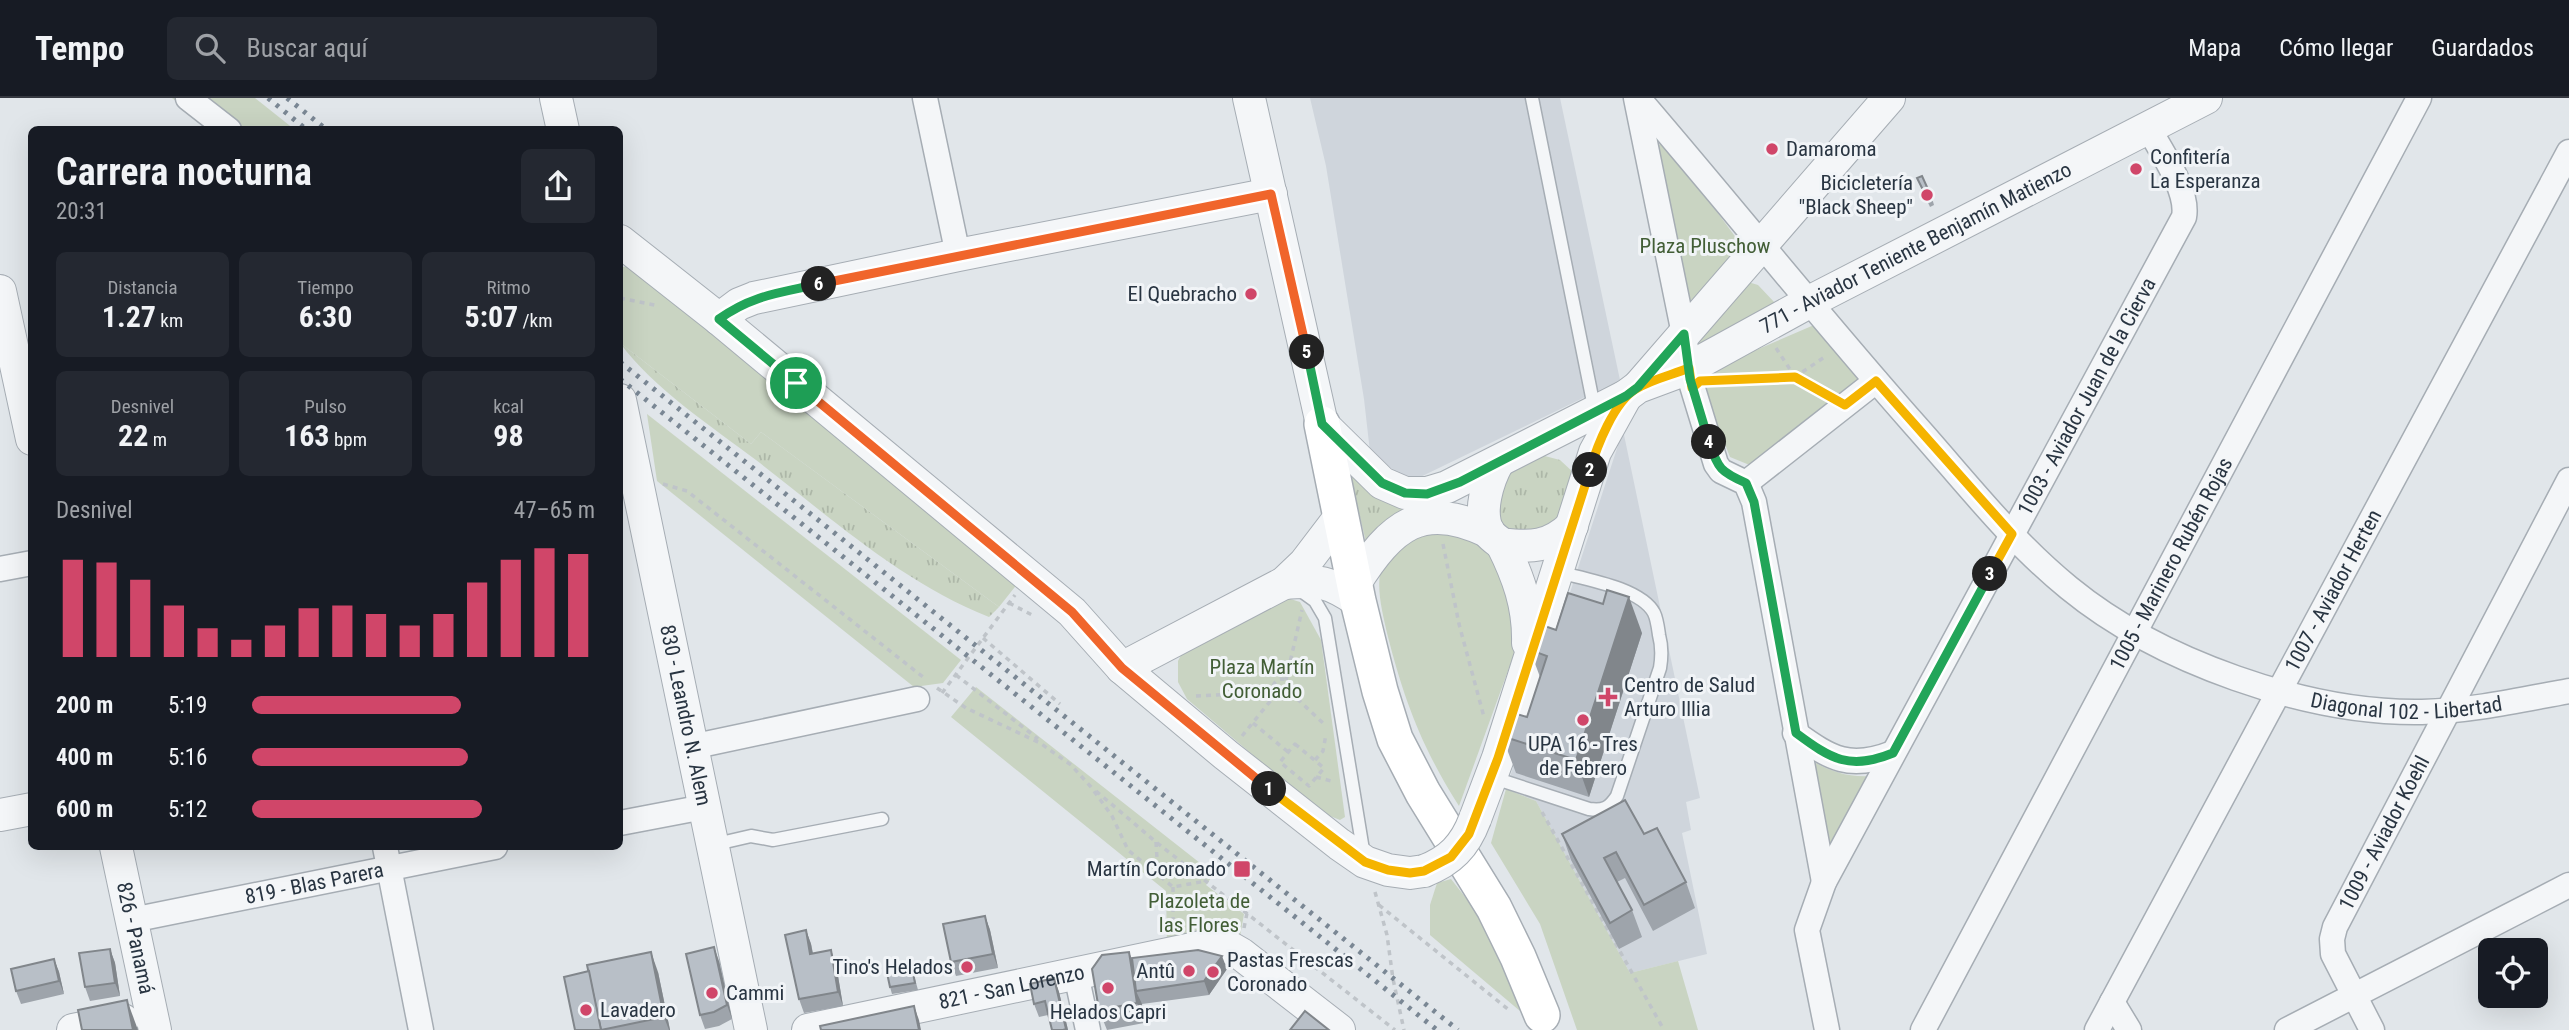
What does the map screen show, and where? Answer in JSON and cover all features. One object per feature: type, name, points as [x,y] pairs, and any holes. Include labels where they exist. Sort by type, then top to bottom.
[{"type":"main road","points":[[1322,424],[1356,592],[1380,691],[1395,739],[1428,802],[1494,908],[1518,957],[1528,1014]]},
{"type":"street","points":[[188,98],[224,126]]},
{"type":"street","points":[[556,98],[562,126]]},
{"type":"street","points":[[925,98],[958,255]]},
{"type":"street","points":[[1249,98],[1322,424],[1382,483],[1405,493],[1427,494],[1447,487],[1533,443],[1559,447],[1567,453],[1578,463],[1585,487]]},
{"type":"street","points":[[1637,98],[1684,334],[1690,378],[1716,464],[1729,476],[1746,483],[1754,502],[1825,882]]},
{"type":"street","name":"Diagonal 102 - Libertad","points":[[1637,98],[1876,381],[2012,534],[2069,588],[2135,632],[2208,667],[2279,692],[2344,706],[2420,712],[2448,711],[2569,691]]},
{"type":"street","points":[[623,243],[719,319],[1072,612],[1122,668],[1173,706],[1226,755],[1365,862],[1388,870],[1410,873],[1424,871],[1451,857],[1465,840],[1475,820],[1598,446],[1632,392],[1889,98]]},
{"type":"street","name":"771 - Aviador Teniente Benjamín Matienzo","points":[[1533,443],[1632,392],[1690,378],[1763,328],[1809,302],[2206,98]]},
{"type":"street","name":"1005 - Marinero Rubén Rojas","points":[[1923,1030],[2419,98]]},
{"type":"street","name":"1003 - Aviador Juan de la Cierva","points":[[1827,1030],[1807,930],[1825,882],[2184,217],[2182,192],[2149,128]]},
{"type":"street","name":"1007 - Aviador Herten","points":[[2097,1030],[2569,152]]},
{"type":"street","points":[[719,319],[739,304],[754,298],[1271,194]]},
{"type":"street","points":[[0,291],[28,420]]},
{"type":"street","points":[[1746,483],[1876,381]]},
{"type":"street","name":"830 - Leandro N. Alem","points":[[623,423],[632,492],[691,747],[751,1030]]},
{"type":"street","points":[[1498,462],[1489,478],[1486,492],[1495,538],[1516,571],[1528,612],[1527,663]]},
{"type":"street","name":"1009 - Aviador Koehl","points":[[2353,995],[2331,947],[2336,927],[2569,480]]},
{"type":"street","points":[[1295,588],[1305,563],[1340,517]]},
{"type":"street","points":[[1122,668],[1306,581],[1334,585],[1356,592],[1371,556],[1386,539],[1413,522],[1436,517],[1471,523],[1495,538],[1527,547],[1551,543],[1572,526]]},
{"type":"street","points":[[0,569],[28,564]]},
{"type":"street","points":[[1173,642],[1166,660],[1164,679],[1173,706]]},
{"type":"street","points":[[691,747],[917,699]]},
{"type":"street","points":[[1796,733],[1823,752],[1847,761],[1873,761],[1893,753]]},
{"type":"street","points":[[623,822],[704,807]]},
{"type":"street","points":[[0,815],[28,810]]},
{"type":"street","name":"826 - Panamá","points":[[117,850],[153,1022]]},
{"type":"street","name":"819 - Blas Parera","points":[[132,920],[387,857],[463,850]]},
{"type":"street","points":[[387,857],[421,1030]]},
{"type":"street","points":[[2287,1030],[2569,885]]},
{"type":"street","name":"821 - San Lorenzo","points":[[808,1030],[1216,944],[1227,946],[1241,954],[1339,1030]]},
{"type":"street","points":[[1076,974],[1088,1030]]},
{"type":"street","points":[[2353,995],[2372,1030]]},
{"type":"street","points":[[2112,1002],[2129,1030]]},
{"type":"street","points":[[73,1030],[153,1022]]},
{"type":"lane","points":[[1532,98],[1595,412]]},
{"type":"lane","points":[[1490,777],[1589,810],[1601,811],[1611,806],[1617,796],[1660,668],[1661,645],[1655,615],[1648,606],[1619,589],[1558,572]]},
{"type":"lane","points":[[1295,588],[1315,601],[1325,618],[1365,862]]},
{"type":"lane","points":[[712,845],[751,836],[773,840],[882,819]]},
{"type":"path","points":[[1763,328],[1795,377],[1845,405]]},
{"type":"path","points":[[1690,378],[1700,381],[1795,377],[1845,344]]},
{"type":"path","points":[[632,492],[673,485],[687,491],[942,692],[966,708],[1024,733],[1056,753]]},
{"type":"path","points":[[1436,517],[1459,624],[1485,719]]},
{"type":"path","points":[[917,699],[942,692],[1029,577]]},
{"type":"path","points":[[1295,588],[1286,680],[1290,684],[1290,692],[1345,744]]},
{"type":"path","points":[[983,638],[1060,704]]},
{"type":"path","points":[[956,675],[1077,771],[1112,816],[1128,850],[1158,875],[1173,887],[1206,881]]},
{"type":"path","points":[[1226,755],[1275,693],[1274,686],[1277,681],[1286,680]]},
{"type":"path","points":[[1173,706],[1275,693],[1284,697],[1290,692]]},
{"type":"path","points":[[1253,723],[1288,752]]},
{"type":"path","points":[[1315,760],[1323,751],[1327,727]]},
{"type":"path","points":[[1295,744],[1324,768],[1309,786],[1280,762],[1288,752],[1295,744]]},
{"type":"path","points":[[1091,787],[1156,842],[1395,1030]]},
{"type":"path","points":[[1536,801],[1664,1030]]},
{"type":"path","points":[[1156,842],[1158,875]]},
{"type":"path","points":[[1365,862],[1379,905],[1404,1030]]},
{"type":"path","points":[[1173,887],[1173,953]]},
{"type":"path","points":[[1379,905],[1528,1014]]},
{"type":"shaded area","points":[[1310,98],[1560,98],[1620,380],[1410,482],[1370,452],[1364,399],[1326,166]]},
{"type":"shaded area","name":"Centro de Salud Arturo Illia","points":[[1623,430],[1700,798],[1686,802],[1691,830],[1682,833],[1707,954],[1630,973],[1536,801],[1506,789]]},
{"type":"green space","points":[[172,98],[255,98],[290,126],[209,126]]},
{"type":"green space","name":"Plaza Pluschow","points":[[1660,144],[1667,144],[1745,250],[1695,300],[1688,300],[1655,149]]},
{"type":"green space","points":[[631,265],[1022,578],[999,607],[761,432],[751,444],[623,345],[623,267]]},
{"type":"green space","points":[[1748,282],[1758,285],[1775,303],[1700,346],[1697,339]]},
{"type":"green space","points":[[1814,325],[1863,376],[1752,466],[1730,457],[1700,381],[1705,372]]},
{"type":"green space","points":[[623,345],[751,444],[761,432],[999,607],[989,617],[957,603],[896,567],[665,391]]},
{"type":"green space","points":[[647,414],[961,660],[943,683],[914,687],[657,481]]},
{"type":"green space","points":[[1541,455],[1560,460],[1574,473],[1575,494],[1552,528],[1516,534],[1504,525],[1497,514],[1499,492],[1509,473]]},
{"type":"green space","points":[[1346,459],[1415,506],[1366,542]]},
{"type":"green space","points":[[1450,527],[1496,551],[1522,632],[1459,806],[1424,743],[1407,702],[1387,633],[1379,586],[1384,559],[1396,546]]},
{"type":"green space","name":"Plaza Martín Coronado","points":[[1281,596],[1300,602],[1321,640],[1345,817],[1340,820],[1320,812],[1187,699],[1178,682],[1178,661],[1187,643]]},
{"type":"green space","name":"Plazoleta de las Flores","points":[[976,687],[1214,874],[1206,885],[1244,914],[1238,948],[1167,948],[1166,891],[951,717]]},
{"type":"green space","points":[[1812,761],[1840,773],[1870,776],[1828,859]]},
{"type":"green space","points":[[1506,789],[1536,801],[1630,973],[1678,961],[1698,1030],[1577,1030],[1540,924],[1491,843]]},
{"type":"green space","points":[[1451,879],[1476,911],[1501,962],[1520,1011],[1430,935],[1430,905],[1437,883]]},
{"type":"building","points":[[1922,176],[1932,198],[1928,200],[1917,178]]},
{"type":"building","points":[[1607,590],[1629,597],[1576,760],[1502,736],[1510,712],[1527,717],[1547,656],[1530,650],[1539,624],[1556,630],[1568,593],[1603,604]]},
{"type":"building","points":[[1625,800],[1644,834],[1657,828],[1686,882],[1644,905],[1616,852],[1604,858],[1632,910],[1610,923],[1562,834]]},
{"type":"building","points":[[985,916],[993,954],[951,962],[943,924]]},
{"type":"building","points":[[806,930],[810,954],[831,950],[838,992],[799,999],[785,935]]},
{"type":"building","name":"Cammi","points":[[714,947],[727,1005],[700,1015],[686,954]]},
{"type":"building","points":[[110,949],[115,983],[85,987],[79,953]]},
{"type":"building","points":[[1198,950],[1222,956],[1204,981],[1136,991],[1132,958]]},
{"type":"building","points":[[651,952],[664,1017],[601,1030],[587,965]]},
{"type":"building","points":[[1129,952],[1137,1003],[1099,1010],[1092,969],[1102,955]]},
{"type":"building","points":[[54,959],[59,981],[16,991],[11,969]]},
{"type":"building","points":[[912,968],[915,983],[890,987],[887,973]]},
{"type":"building","name":"Lavadero","points":[[589,971],[601,1030],[575,1030],[564,977]]},
{"type":"building","points":[[1054,978],[1066,1029],[1063,1030],[1052,1030],[1045,1001],[1034,1004],[1030,984]]},
{"type":"building","points":[[127,1000],[133,1030],[82,1030],[78,1010]]},
{"type":"building","points":[[914,1006],[919,1030],[821,1030],[820,1026]]},
{"type":"building","points":[[1305,1011],[1329,1030],[1290,1030]]},
{"type":"railway","points":[[268,98],[302,126]]},
{"type":"railway","points":[[287,98],[322,126]]},
{"type":"railway","points":[[623,364],[1458,1030]]},
{"type":"railway","points":[[623,381],[1437,1030]]},
{"type":"place","name":"Damaroma","points":[[1772,149]]},
{"type":"place","name":"Confitería La Esperanza","points":[[2136,169]]},
{"type":"place","name":"Bicicletería \"Black Sheep\"","points":[[1927,195]]},
{"type":"place","name":"El Quebracho","points":[[1251,294]]},
{"type":"place","name":"Centro de Salud Arturo Illia","points":[[1608,697]]},
{"type":"place","name":"UPA 16 - Tres de Febrero","points":[[1583,720]]},
{"type":"place","name":"Martín Coronado","points":[[1242,869]]},
{"type":"place","name":"Tino's Helados","points":[[967,967]]},
{"type":"place","name":"Antû","points":[[1189,971]]},
{"type":"place","name":"Pastas Frescas Coronado","points":[[1213,972]]},
{"type":"place","name":"Helados Capri","points":[[1108,988]]},
{"type":"place","name":"Cammi","points":[[712,993]]},
{"type":"place","name":"Lavadero","points":[[586,1010]]},
{"type":"route","points":[[796,383],[719,319],[739,304],[754,298],[1271,194],[1322,424],[1367,470],[1392,489],[1405,493],[1427,494],[1460,482],[1626,396],[1638,387],[1684,334],[1692,388],[1716,464],[1721,471],[1746,483],[1754,502],[1796,733],[1835,758],[1862,762],[1873,761],[1893,753],[2012,534],[1876,381],[1845,405],[1795,377],[1700,381],[1692,388],[1689,368],[1638,387],[1626,396],[1595,452],[1498,758],[1469,834],[1451,857],[1424,871],[1410,873],[1388,870],[1365,862],[1226,755],[1122,668],[1072,612],[796,383]]}]
